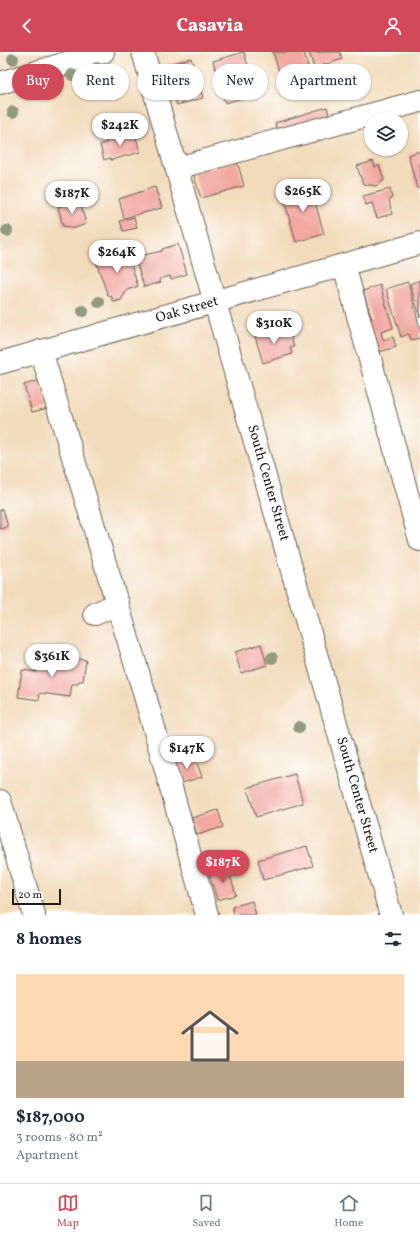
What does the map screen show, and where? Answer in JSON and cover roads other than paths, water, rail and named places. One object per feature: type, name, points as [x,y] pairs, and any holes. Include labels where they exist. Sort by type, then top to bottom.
[{"type":"street","points":[[0,83],[103,52]]},
{"type":"street","name":"South Center Street","points":[[144,52],[391,915]]},
{"type":"street","points":[[177,168],[420,101]]},
{"type":"street","name":"Oak Street","points":[[0,363],[420,243]]},
{"type":"street","points":[[344,265],[420,540]]},
{"type":"street","points":[[42,351],[118,603],[207,915]]},
{"type":"street","points":[[95,614],[118,603]]},
{"type":"street","points":[[0,801],[8,858],[34,915]]}]
